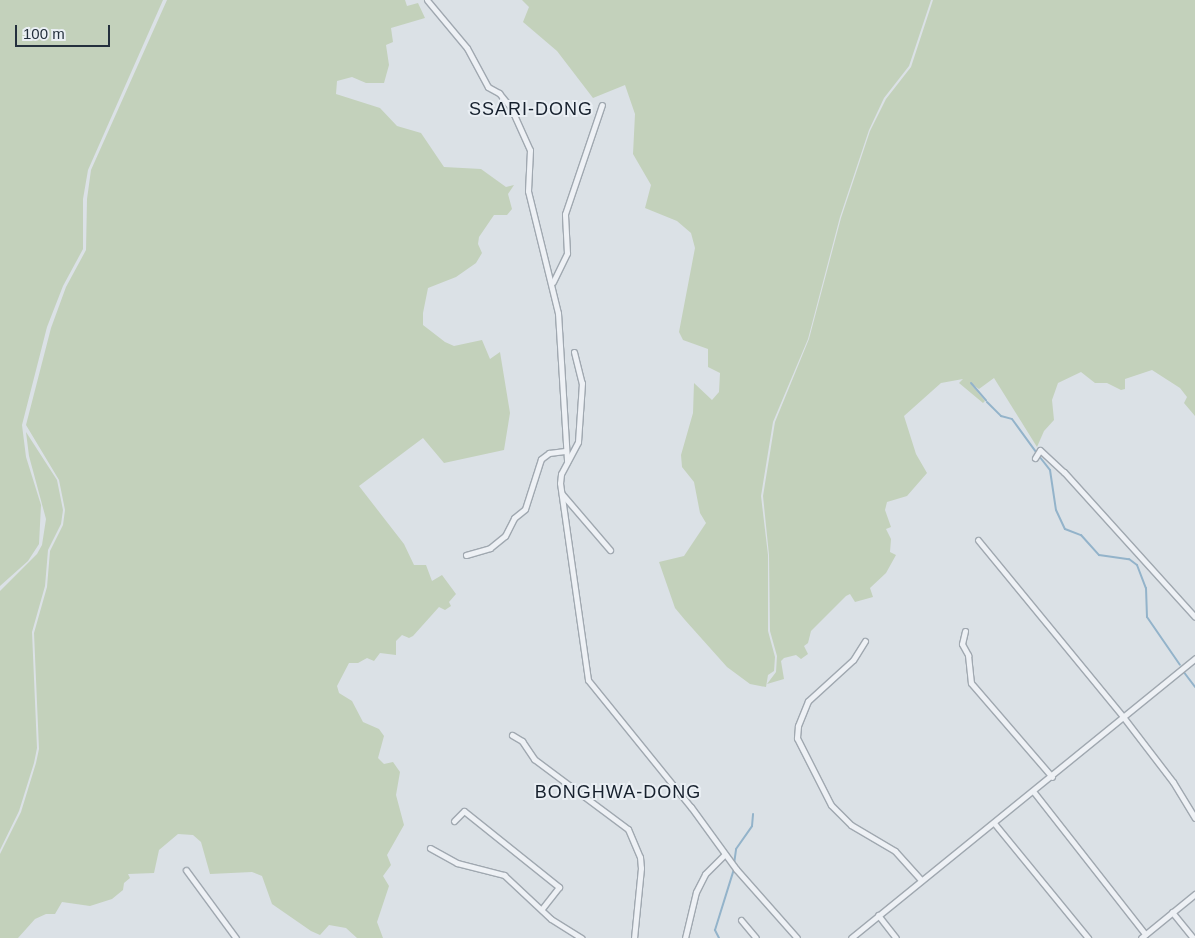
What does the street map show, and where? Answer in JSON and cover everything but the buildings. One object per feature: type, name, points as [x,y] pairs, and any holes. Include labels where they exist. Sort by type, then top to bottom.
[{"type":"street","points":[[427,0],[467,48],[488,87],[508,104],[530,150],[528,191],[553,282],[562,357],[567,463]]},
{"type":"street","points":[[553,282],[567,253],[565,214],[602,106]]},
{"type":"street","points":[[574,352],[581,370],[578,442],[561,474],[561,494],[588,680],[691,807],[730,862],[797,938]]},
{"type":"street","points":[[1035,458],[1040,450],[1064,472],[1195,617]]},
{"type":"street","points":[[466,554],[490,548],[505,536],[514,518],[524,509],[541,459],[549,453],[565,451]]},
{"type":"street","points":[[561,494],[610,550]]},
{"type":"street","points":[[978,540],[1124,718],[1173,782],[1195,818]]},
{"type":"street","points":[[965,631],[962,644],[968,655],[971,683],[1052,777]]},
{"type":"street","points":[[865,641],[853,660],[808,702],[798,726],[798,738],[830,806],[851,825],[895,850],[921,880]]},
{"type":"street","points":[[850,938],[1052,777],[1195,658]]},
{"type":"street","points":[[512,735],[522,741],[534,758],[628,829],[640,857],[641,868],[634,938]]},
{"type":"street","points":[[1034,791],[1143,936],[1195,894]]},
{"type":"street","points":[[454,821],[464,812],[559,887],[542,909]]},
{"type":"street","points":[[994,823],[1088,938]]},
{"type":"street","points":[[430,848],[457,863],[504,875],[542,909],[582,938]]},
{"type":"street","points":[[685,938],[696,892],[705,874],[725,854]]},
{"type":"street","points":[[186,870],[236,938]]},
{"type":"street","points":[[1172,912],[1193,938]]},
{"type":"street","points":[[878,916],[896,938]]},
{"type":"street","points":[[741,920],[756,938]]},
{"type":"green space","points":[[0,0],[163,0],[88,170],[83,199],[83,249],[63,286],[47,327],[22,425],[26,457],[41,505],[39,544],[28,561],[0,586]]},
{"type":"green space","points":[[167,0],[405,0],[407,6],[418,3],[425,18],[391,28],[393,42],[386,45],[389,65],[384,83],[366,83],[352,77],[337,81],[336,94],[380,108],[397,126],[421,133],[444,167],[481,169],[506,187],[514,185],[508,194],[512,209],[507,215],[494,215],[479,237],[478,244],[482,253],[476,263],[456,277],[428,288],[423,313],[423,325],[445,342],[454,346],[482,340],[490,359],[500,352],[510,413],[504,450],[444,463],[423,438],[359,486],[404,544],[414,565],[426,565],[432,581],[442,575],[456,594],[449,602],[451,606],[445,610],[439,607],[413,636],[409,638],[402,635],[396,641],[396,655],[380,653],[374,661],[367,658],[358,663],[349,663],[337,686],[339,693],[352,701],[363,722],[379,729],[384,736],[378,758],[384,764],[393,762],[400,772],[396,795],[404,825],[387,855],[391,865],[383,876],[389,886],[377,922],[383,938],[357,938],[346,928],[329,925],[320,935],[311,931],[272,904],[262,876],[252,872],[210,874],[201,842],[193,835],[178,834],[159,850],[154,873],[128,874],[130,878],[124,883],[123,890],[112,899],[90,906],[62,902],[55,914],[46,914],[35,919],[18,938],[0,938],[0,854],[21,812],[39,749],[34,633],[47,587],[50,551],[63,525],[65,510],[59,480],[26,425],[51,328],[66,287],[86,250],[87,199],[91,170]]},
{"type":"green space","points":[[522,0],[931,0],[909,66],[884,98],[869,130],[840,217],[808,339],[773,422],[761,496],[768,555],[768,631],[775,657],[774,671],[768,675],[766,687],[750,684],[727,667],[685,620],[675,608],[659,562],[684,556],[706,523],[700,513],[694,482],[682,467],[681,455],[693,413],[694,383],[712,400],[719,392],[720,373],[708,367],[708,349],[683,340],[679,332],[695,248],[691,233],[677,221],[645,208],[651,185],[633,154],[635,114],[625,85],[593,98],[557,51],[523,22],[529,7]]},
{"type":"green space","points":[[933,0],[1195,0],[1195,416],[1184,403],[1187,397],[1180,388],[1152,370],[1125,379],[1125,389],[1121,390],[1107,383],[1095,383],[1081,372],[1058,383],[1052,400],[1054,420],[1044,431],[1037,447],[994,378],[979,389],[970,383],[985,401],[983,403],[959,383],[963,379],[941,383],[904,416],[916,454],[927,473],[907,496],[887,502],[885,510],[891,527],[886,529],[891,539],[890,552],[896,555],[886,573],[870,588],[873,597],[855,602],[850,594],[846,596],[811,631],[808,643],[804,646],[808,654],[801,659],[796,655],[784,658],[781,661],[784,679],[767,684],[776,672],[777,656],[770,631],[769,555],[763,496],[775,422],[809,339],[841,218],[870,131],[886,99],[911,67]]},
{"type":"green space","points":[[26,432],[57,480],[63,510],[61,524],[48,550],[45,586],[32,632],[37,748],[19,811],[0,850],[0,591],[37,554],[42,545],[46,519],[29,456]]},
{"type":"waterway","points":[[971,383],[986,400]]},
{"type":"waterway","points":[[987,402],[1001,416],[1012,419],[1036,452]]},
{"type":"waterway","points":[[1039,456],[1050,470],[1056,510],[1065,529],[1081,535],[1099,555],[1129,559],[1137,565],[1146,588],[1147,617],[1180,665]]},
{"type":"waterway","points":[[1183,671],[1195,687]]},
{"type":"waterway","points":[[734,864],[736,849],[752,826],[753,814]]},
{"type":"waterway","points":[[719,938],[715,930],[734,869]]},
{"type":"district","name":"SSARI-DONG","points":[[531,109]]},
{"type":"district","name":"BONGHWA-DONG","points":[[618,792]]}]
